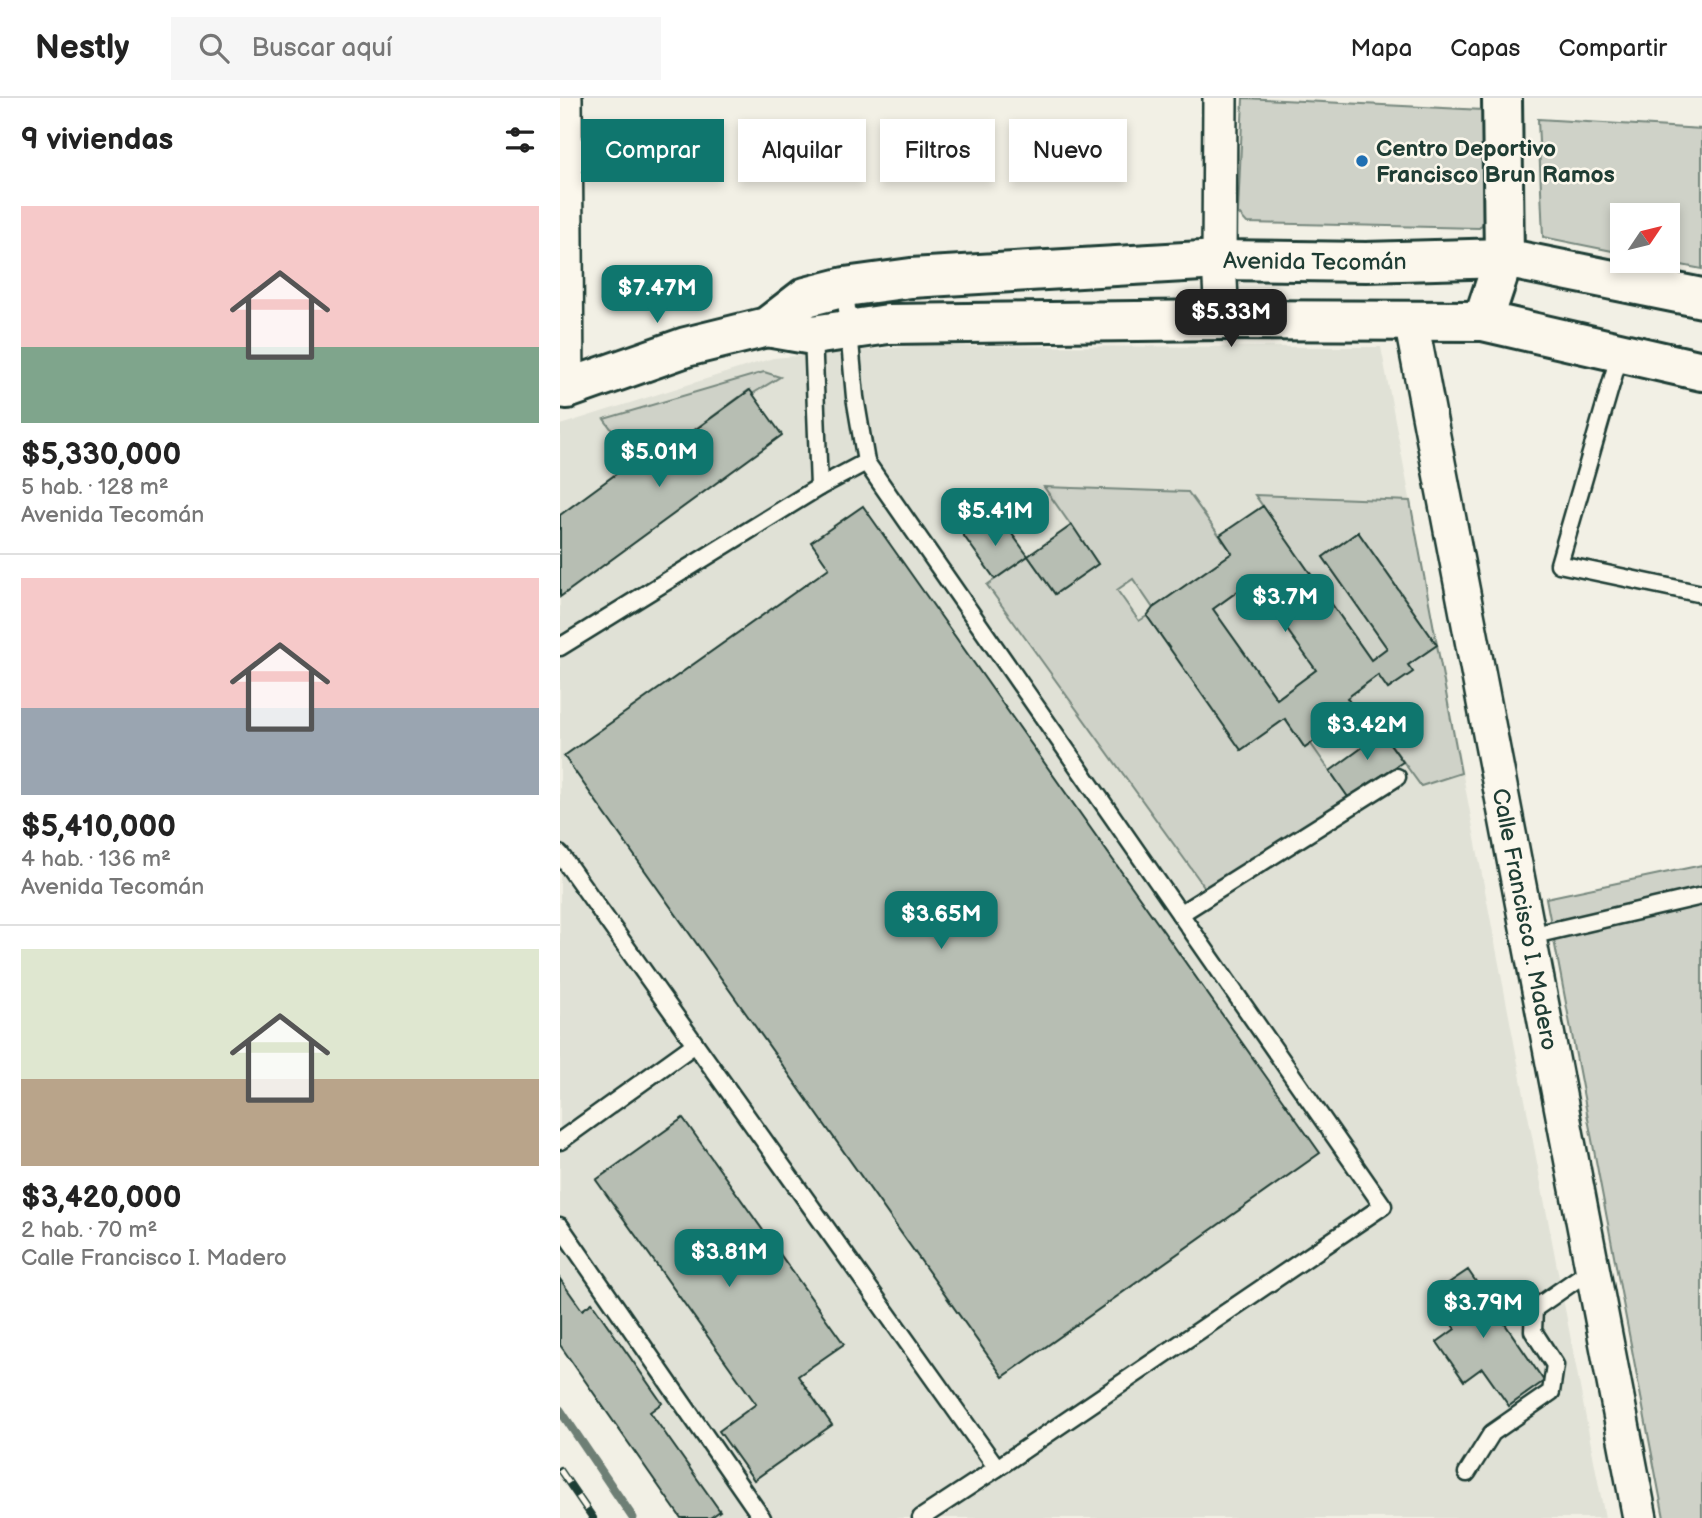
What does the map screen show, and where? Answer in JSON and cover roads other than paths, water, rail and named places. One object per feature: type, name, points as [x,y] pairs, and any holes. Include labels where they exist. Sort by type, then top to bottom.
[{"type":"street","points":[[563,390],[565,98]]},
{"type":"street","points":[[1220,98],[1219,260],[1222,320]]},
{"type":"street","points":[[1483,321],[1504,258],[1502,98]]},
{"type":"street","name":"Avenida Tecomán","points":[[818,319],[845,287],[911,278],[1219,260],[1366,262],[1504,258],[1702,298]]},
{"type":"street","name":"Avenida Tecomán","points":[[563,390],[686,347],[767,327],[818,319],[888,324],[1222,320],[1483,321],[1702,372]]},
{"type":"street","name":"Calle Francisco I. Madero","points":[[1411,321],[1640,1518]]},
{"type":"lane","points":[[818,319],[866,462],[1383,1206],[922,1518]]},
{"type":"lane","points":[[818,319],[819,487]]},
{"type":"lane","points":[[1620,353],[1559,564],[1702,594]]},
{"type":"lane","points":[[560,647],[819,487],[866,462]]},
{"type":"lane","points":[[1180,914],[1397,777]]},
{"type":"lane","points":[[560,853],[997,1468]]},
{"type":"lane","points":[[1530,936],[1702,896]]},
{"type":"lane","points":[[560,1141],[695,1044]]},
{"type":"lane","points":[[560,1226],[762,1518]]},
{"type":"lane","points":[[1467,1473],[1492,1433],[1551,1392],[1555,1365],[1533,1331],[1534,1309],[1593,1268]]},
{"type":"waterway","points":[[560,1410],[633,1518]]},
{"type":"railway","points":[[560,1470],[593,1518]]},
{"type":"place","name":"Centro Deportivo Francisco Brun Ramos","points":[[1362,161]]}]
